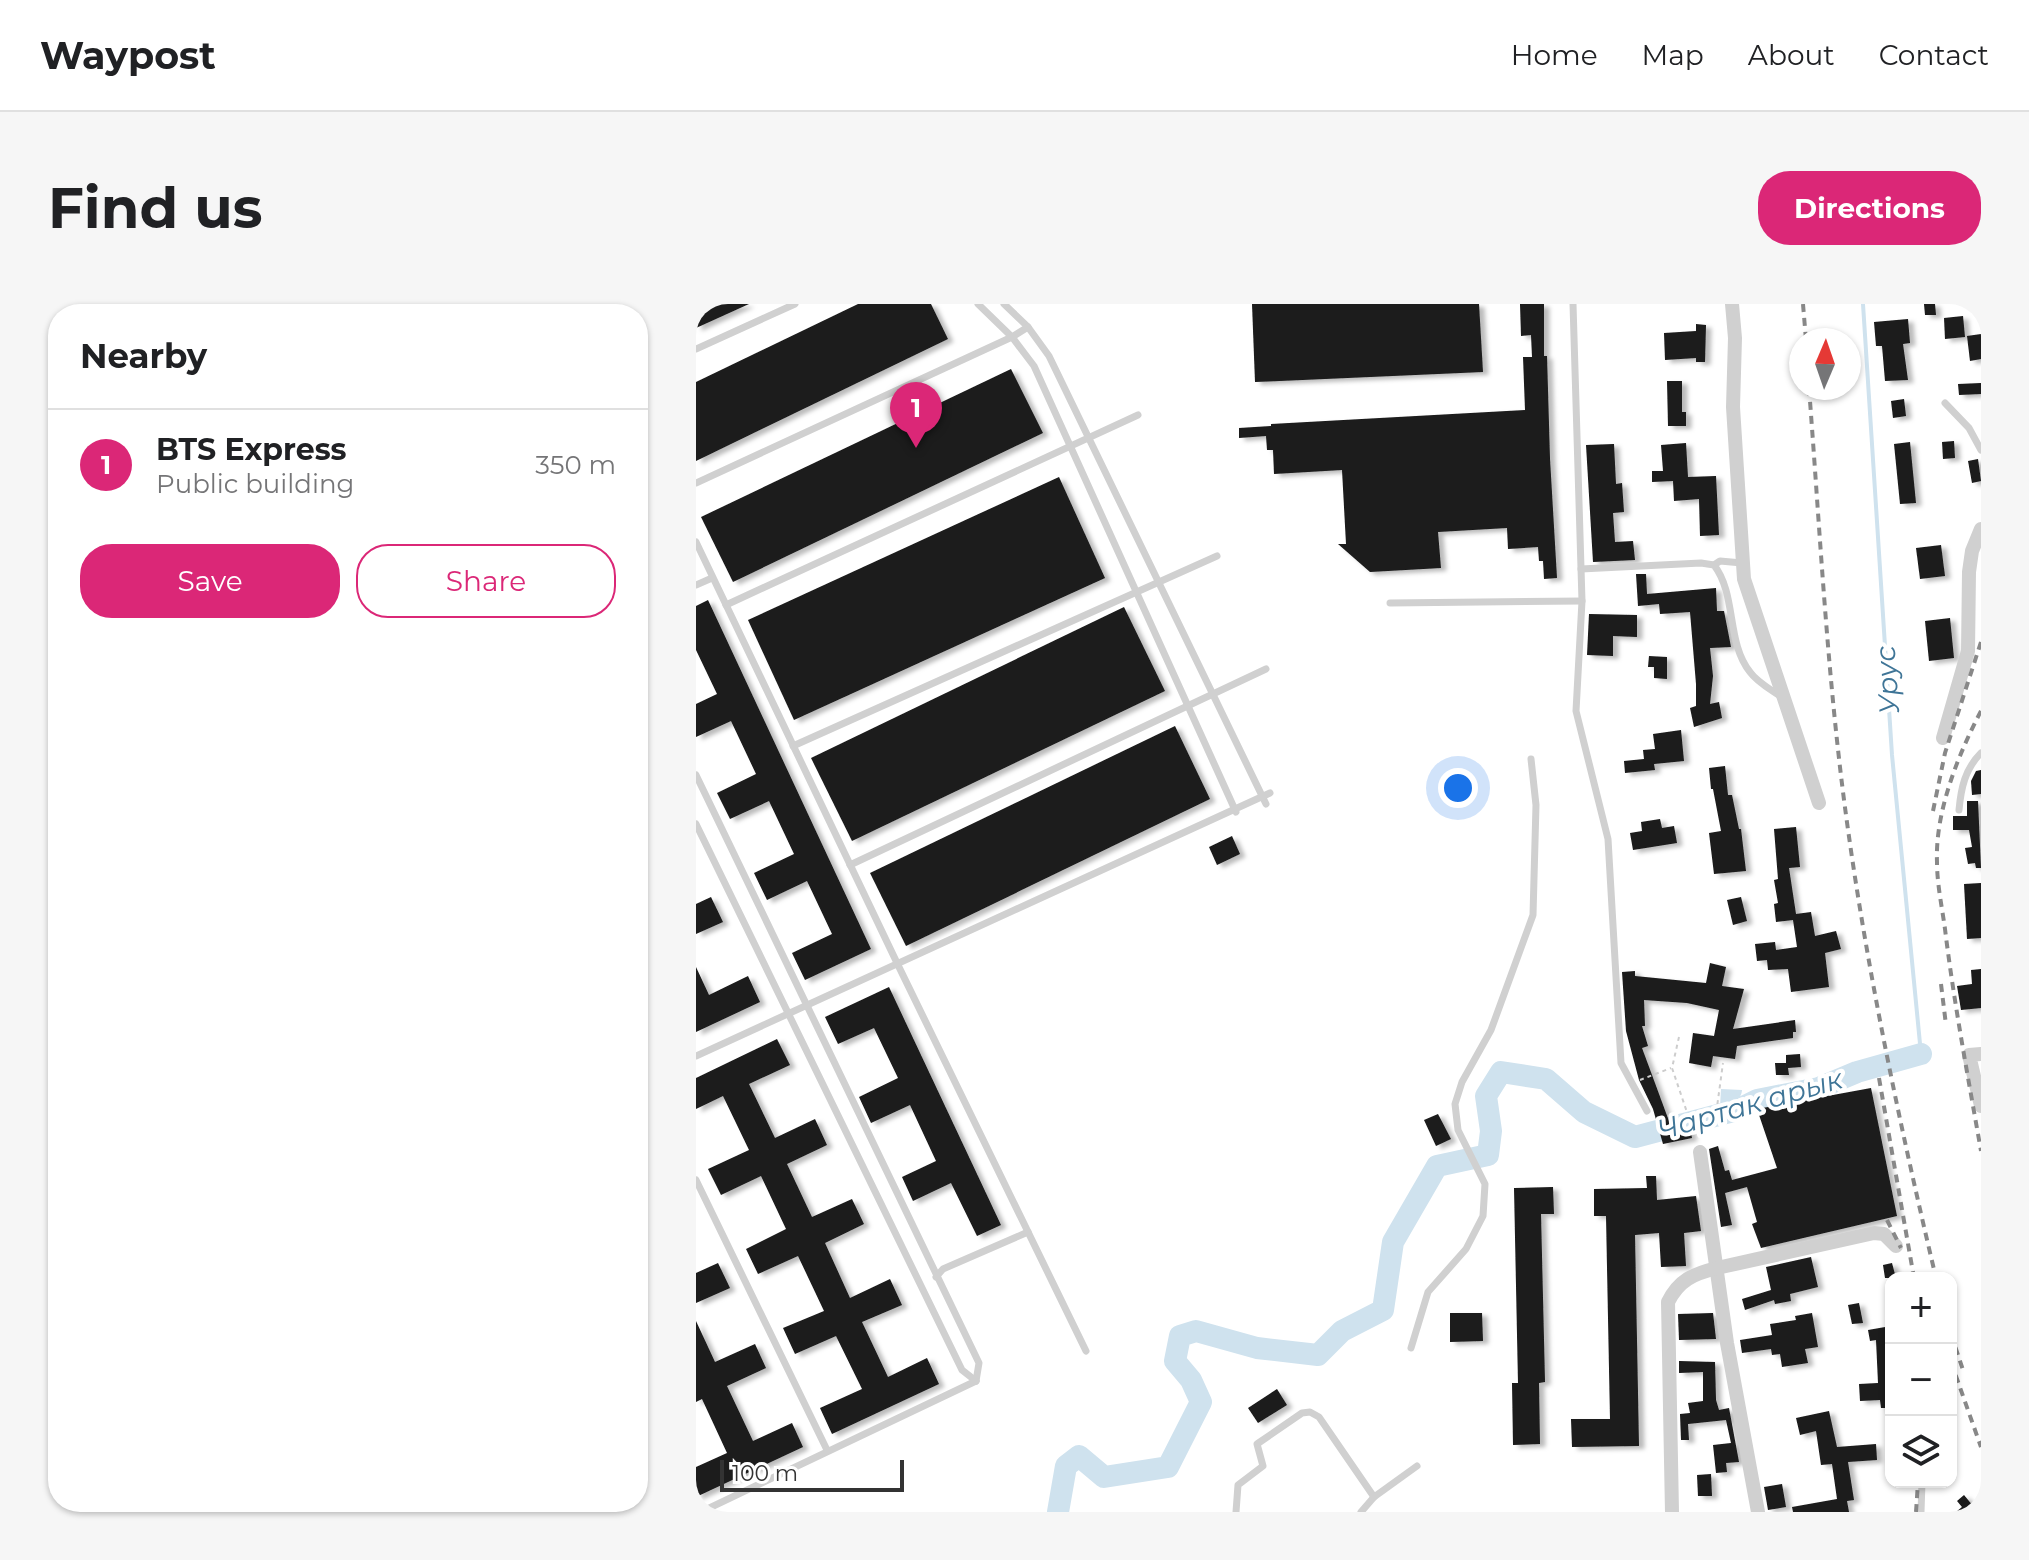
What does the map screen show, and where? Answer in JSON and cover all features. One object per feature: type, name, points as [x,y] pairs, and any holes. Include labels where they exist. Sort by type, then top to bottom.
[{"type":"street","points":[[1732,304],[1733,407],[1744,579],[1819,803]]},
{"type":"street","points":[[1943,738],[1968,651],[1969,572],[1972,551],[1981,529]]},
{"type":"street","points":[[1981,1054],[1969,1055],[1981,1106]]},
{"type":"street","points":[[1700,1152],[1727,1343],[1758,1512]]},
{"type":"street","points":[[1672,1512],[1668,1302],[1676,1286],[1694,1274],[1874,1233],[1884,1234],[1896,1246]]},
{"type":"lane","points":[[696,349],[795,304]]},
{"type":"lane","points":[[978,304],[1012,337],[1034,366],[1236,811]]},
{"type":"lane","points":[[696,1056],[1266,798],[1049,356],[1028,327],[1004,304]]},
{"type":"lane","points":[[1573,304],[1582,601],[1576,711],[1608,839],[1621,1063],[1647,1111]]},
{"type":"lane","points":[[696,483],[1028,327]]},
{"type":"lane","points":[[1945,403],[1969,428],[1981,450]]},
{"type":"lane","points":[[726,605],[1138,415]]},
{"type":"lane","points":[[696,542],[1086,1351]]},
{"type":"lane","points":[[793,746],[1217,556]]},
{"type":"lane","points":[[1581,569],[1714,565],[1720,561],[1743,564]]},
{"type":"lane","points":[[1714,565],[1731,613],[1740,655],[1751,674],[1784,699]]},
{"type":"lane","points":[[696,585],[712,578]]},
{"type":"lane","points":[[1390,603],[1582,601]]},
{"type":"lane","points":[[850,865],[1266,669]]},
{"type":"lane","points":[[1959,810],[1966,773],[1981,753]]},
{"type":"lane","points":[[1411,1348],[1428,1292],[1466,1249],[1483,1216],[1485,1184],[1458,1130],[1455,1104],[1462,1082],[1491,1030],[1533,915],[1536,805],[1531,759]]},
{"type":"lane","points":[[696,775],[979,1363],[976,1381]]},
{"type":"lane","points":[[696,824],[962,1370],[976,1381]]},
{"type":"lane","points":[[696,1180],[827,1450]]},
{"type":"lane","points":[[936,1277],[943,1269],[1028,1232]]},
{"type":"lane","points":[[701,1512],[976,1381]]},
{"type":"lane","points":[[1236,1512],[1238,1485],[1263,1466],[1257,1444],[1302,1413],[1310,1412],[1319,1417],[1374,1497]]},
{"type":"lane","points":[[1361,1512],[1374,1497],[1417,1466]]},
{"type":"lane","points":[[1921,1512],[1922,1488]]},
{"type":"path","points":[[1679,1037],[1672,1068],[1693,1130],[1746,1113]]},
{"type":"path","points":[[1688,1116],[1717,1107],[1723,1063]]},
{"type":"path","points":[[1639,1080],[1672,1068]]},
{"type":"water","points":[[1721,1089],[1742,1090],[1737,1100],[1720,1107]]},
{"type":"building","points":[[696,304],[749,304],[696,328]]},
{"type":"building","points":[[858,304],[931,304],[948,339],[696,461],[696,382]]},
{"type":"building","points":[[1252,304],[1479,304],[1483,372],[1255,382]]},
{"type":"building","points":[[1520,304],[1544,304],[1544,356],[1547,356],[1557,578],[1544,579],[1538,547],[1508,549],[1507,528],[1438,532],[1441,568],[1370,572],[1338,544],[1346,544],[1342,470],[1274,474],[1273,450],[1267,450],[1266,436],[1239,438],[1239,428],[1271,424],[1525,410],[1523,357],[1532,357],[1531,335],[1521,336]]},
{"type":"building","points":[[1924,304],[1935,304],[1936,315],[1925,315]]},
{"type":"building","points":[[1963,316],[1965,337],[1945,339],[1944,318]]},
{"type":"building","points":[[1908,319],[1910,343],[1903,344],[1908,380],[1885,381],[1882,346],[1876,346],[1874,322]]},
{"type":"building","points":[[1696,324],[1706,325],[1705,362],[1696,362],[1696,358],[1665,360],[1664,333],[1696,331]]},
{"type":"building","points":[[1981,334],[1981,359],[1970,361],[1967,336]]},
{"type":"building","points":[[1011,369],[1043,433],[733,582],[701,517]]},
{"type":"building","points":[[1667,381],[1682,381],[1682,412],[1686,412],[1686,426],[1668,426]]},
{"type":"building","points":[[1981,383],[1981,394],[1959,395],[1958,384]]},
{"type":"building","points":[[1904,399],[1906,416],[1893,418],[1891,401]]},
{"type":"building","points":[[1954,441],[1955,458],[1943,459],[1942,442]]},
{"type":"building","points":[[1910,442],[1916,503],[1900,504],[1894,444]]},
{"type":"building","points":[[1686,443],[1688,477],[1716,476],[1719,535],[1700,536],[1699,499],[1674,501],[1673,481],[1652,482],[1652,471],[1663,471],[1661,445]]},
{"type":"building","points":[[1614,444],[1616,484],[1622,483],[1624,512],[1613,513],[1615,542],[1633,541],[1635,560],[1593,562],[1586,445]]},
{"type":"building","points":[[1978,459],[1981,481],[1972,483],[1968,461]]},
{"type":"building","points":[[1059,477],[1105,578],[794,720],[748,620]]},
{"type":"building","points":[[1941,545],[1945,576],[1920,579],[1916,548]]},
{"type":"building","points":[[1636,574],[1646,574],[1647,594],[1716,588],[1717,611],[1724,611],[1731,647],[1710,648],[1713,676],[1710,704],[1719,702],[1722,718],[1694,727],[1690,708],[1696,706],[1696,684],[1690,612],[1660,614],[1659,604],[1638,606]]},
{"type":"building","points":[[708,600],[871,949],[805,980],[792,953],[832,934],[807,881],[767,900],[754,873],[794,854],[769,801],[730,819],[717,793],[756,774],[731,721],[696,737],[696,704],[717,694],[696,650],[696,606]]},
{"type":"building","points":[[1124,607],[1165,691],[852,841],[811,758]]},
{"type":"building","points":[[1589,614],[1637,615],[1637,637],[1613,636],[1613,656],[1587,655]]},
{"type":"building","points":[[1950,618],[1954,658],[1929,661],[1925,621]]},
{"type":"building","points":[[1649,656],[1667,657],[1667,679],[1654,678],[1654,667],[1648,667]]},
{"type":"building","points":[[1175,726],[1210,799],[906,946],[870,873]]},
{"type":"building","points":[[1681,730],[1684,761],[1654,764],[1655,770],[1625,773],[1624,761],[1644,759],[1643,750],[1655,749],[1653,734]]},
{"type":"building","points":[[1725,766],[1728,795],[1732,795],[1741,829],[1746,871],[1714,874],[1709,833],[1721,831],[1709,768]]},
{"type":"building","points":[[1981,770],[1981,794],[1972,795],[1971,781],[1976,771]]},
{"type":"building","points":[[1967,801],[1978,801],[1981,868],[1976,868],[1975,863],[1968,864],[1965,848],[1972,847],[1969,830],[1953,830],[1953,816],[1967,816]]},
{"type":"building","points":[[1660,819],[1662,828],[1674,826],[1677,843],[1633,850],[1630,833],[1642,831],[1641,822]]},
{"type":"building","points":[[1796,827],[1800,867],[1789,868],[1796,914],[1811,912],[1815,936],[1836,931],[1841,949],[1825,953],[1829,987],[1791,992],[1788,969],[1768,970],[1767,960],[1757,961],[1755,944],[1775,942],[1776,950],[1797,947],[1793,920],[1776,922],[1774,904],[1778,903],[1774,880],[1778,879],[1774,829]]},
{"type":"building","points":[[1232,836],[1240,854],[1217,865],[1209,847]]},
{"type":"building","points":[[1981,883],[1981,938],[1967,939],[1964,884]]},
{"type":"building","points":[[711,897],[723,922],[696,934],[696,904]]},
{"type":"building","points":[[1741,897],[1747,921],[1733,925],[1727,900]]},
{"type":"building","points":[[1710,963],[1726,967],[1722,986],[1744,989],[1733,1029],[1795,1020],[1796,1032],[1793,1032],[1793,1038],[1737,1046],[1735,1059],[1713,1056],[1711,1067],[1689,1063],[1693,1033],[1714,1036],[1719,1010],[1687,1003],[1644,1000],[1645,1026],[1642,1026],[1648,1046],[1642,1048],[1673,1132],[1690,1128],[1692,1138],[1663,1144],[1653,1109],[1639,1080],[1626,1031],[1622,972],[1635,971],[1635,976],[1706,983]]},
{"type":"building","points":[[696,967],[709,995],[748,976],[760,1002],[696,1032]]},
{"type":"building","points":[[1981,969],[1981,1008],[1961,1010],[1957,986],[1972,984],[1971,970]]},
{"type":"building","points":[[889,987],[1001,1225],[977,1236],[951,1183],[913,1201],[902,1177],[936,1161],[910,1105],[871,1123],[859,1097],[898,1078],[874,1028],[838,1044],[825,1017]]},
{"type":"building","points":[[777,1039],[790,1065],[749,1084],[775,1138],[815,1119],[827,1145],[787,1164],[812,1217],[852,1199],[864,1224],[825,1243],[850,1298],[890,1279],[902,1305],[862,1322],[888,1377],[927,1358],[939,1384],[832,1434],[820,1408],[862,1389],[836,1336],[795,1354],[783,1328],[824,1311],[798,1256],[758,1274],[746,1249],[786,1229],[761,1176],[721,1195],[708,1169],[749,1150],[723,1096],[696,1109],[696,1078]]},
{"type":"building","points":[[1800,1054],[1801,1067],[1788,1068],[1789,1075],[1776,1075],[1775,1063],[1786,1063],[1786,1055]]},
{"type":"building","points":[[1871,1088],[1897,1216],[1761,1248],[1752,1224],[1757,1222],[1747,1187],[1725,1193],[1732,1225],[1721,1227],[1709,1149],[1718,1146],[1725,1171],[1729,1170],[1732,1180],[1777,1168],[1757,1109]]},
{"type":"building","points":[[1438,1114],[1451,1139],[1436,1146],[1424,1120]]},
{"type":"building","points":[[1646,1176],[1656,1176],[1657,1200],[1696,1196],[1701,1231],[1684,1233],[1686,1266],[1661,1267],[1659,1233],[1635,1235],[1639,1446],[1572,1447],[1571,1419],[1610,1419],[1606,1216],[1594,1216],[1594,1189],[1647,1188]]},
{"type":"building","points":[[1553,1187],[1554,1214],[1541,1214],[1545,1382],[1539,1383],[1540,1444],[1513,1445],[1512,1383],[1518,1383],[1514,1188]]},
{"type":"building","points":[[1811,1257],[1818,1287],[1790,1294],[1791,1301],[1775,1304],[1774,1300],[1745,1310],[1742,1299],[1771,1290],[1766,1267]]},
{"type":"building","points":[[718,1263],[730,1288],[696,1303],[696,1273]]},
{"type":"building","points":[[1892,1263],[1894,1272],[1885,1272],[1885,1278],[1883,1265]]},
{"type":"building","points":[[1859,1303],[1863,1323],[1852,1324],[1848,1305]]},
{"type":"building","points":[[1450,1313],[1482,1313],[1483,1341],[1450,1342]]},
{"type":"building","points":[[1713,1313],[1716,1339],[1679,1340],[1678,1314]]},
{"type":"building","points":[[1812,1313],[1818,1347],[1805,1349],[1808,1363],[1782,1367],[1780,1354],[1772,1355],[1771,1349],[1742,1353],[1740,1340],[1772,1335],[1770,1324],[1796,1320],[1795,1316]]},
{"type":"building","points":[[696,1321],[715,1362],[755,1344],[766,1368],[727,1386],[753,1441],[792,1423],[803,1447],[696,1497],[696,1467],[727,1453],[702,1399],[696,1402]]},
{"type":"building","points":[[1885,1327],[1885,1408],[1881,1408],[1880,1400],[1860,1401],[1859,1384],[1878,1383],[1876,1340],[1870,1341],[1868,1330]]},
{"type":"building","points":[[1679,1361],[1715,1362],[1716,1400],[1719,1410],[1729,1408],[1739,1462],[1726,1463],[1727,1472],[1716,1473],[1713,1445],[1731,1443],[1726,1420],[1688,1424],[1689,1440],[1681,1440],[1680,1414],[1690,1413],[1688,1403],[1703,1401],[1703,1372],[1679,1373]]},
{"type":"building","points":[[1277,1389],[1287,1405],[1258,1423],[1248,1408]]},
{"type":"building","points":[[1829,1411],[1837,1447],[1876,1444],[1877,1460],[1848,1462],[1854,1500],[1847,1501],[1849,1512],[1793,1512],[1792,1507],[1837,1499],[1832,1464],[1821,1465],[1816,1431],[1800,1435],[1796,1418]]},
{"type":"building","points":[[1711,1474],[1712,1496],[1698,1496],[1697,1475]]},
{"type":"building","points":[[1782,1484],[1786,1507],[1768,1510],[1764,1487]]},
{"type":"building","points":[[1964,1495],[1978,1512],[1956,1512],[1962,1507],[1957,1501]]},
{"type":"waterway","name":"Урус","points":[[1863,304],[1892,755],[1921,1054],[1928,1054]]},
{"type":"waterway","name":"Чартак арык","points":[[1058,1512],[1066,1466],[1079,1456],[1104,1477],[1168,1467],[1201,1402],[1191,1380],[1175,1361],[1180,1336],[1196,1331],[1257,1348],[1318,1355],[1342,1331],[1383,1310],[1393,1242],[1437,1166],[1488,1155],[1491,1131],[1486,1096],[1501,1072],[1546,1079],[1584,1112],[1635,1137],[1737,1110],[1757,1100],[1819,1088],[1857,1072],[1921,1054]]},
{"type":"railway","points":[[1803,304],[1805,328]]},
{"type":"railway","points":[[1810,400],[1829,655],[1846,815],[1885,1048],[1935,1272]]},
{"type":"railway","points":[[1933,811],[1945,753],[1981,642]]},
{"type":"railway","points":[[1981,711],[1950,784],[1937,843],[1939,887],[1981,1151]]},
{"type":"railway","points":[[1941,984],[1946,1025]]},
{"type":"railway","points":[[1879,1078],[1913,1272]]},
{"type":"railway","points":[[1887,1220],[1901,1248]]},
{"type":"railway","points":[[1954,1344],[1963,1370]]},
{"type":"railway","points":[[1957,1379],[1981,1447]]},
{"type":"railway","points":[[1916,1512],[1918,1488]]},
{"type":"place","name":"BTS Express","points":[[916,448]]}]
